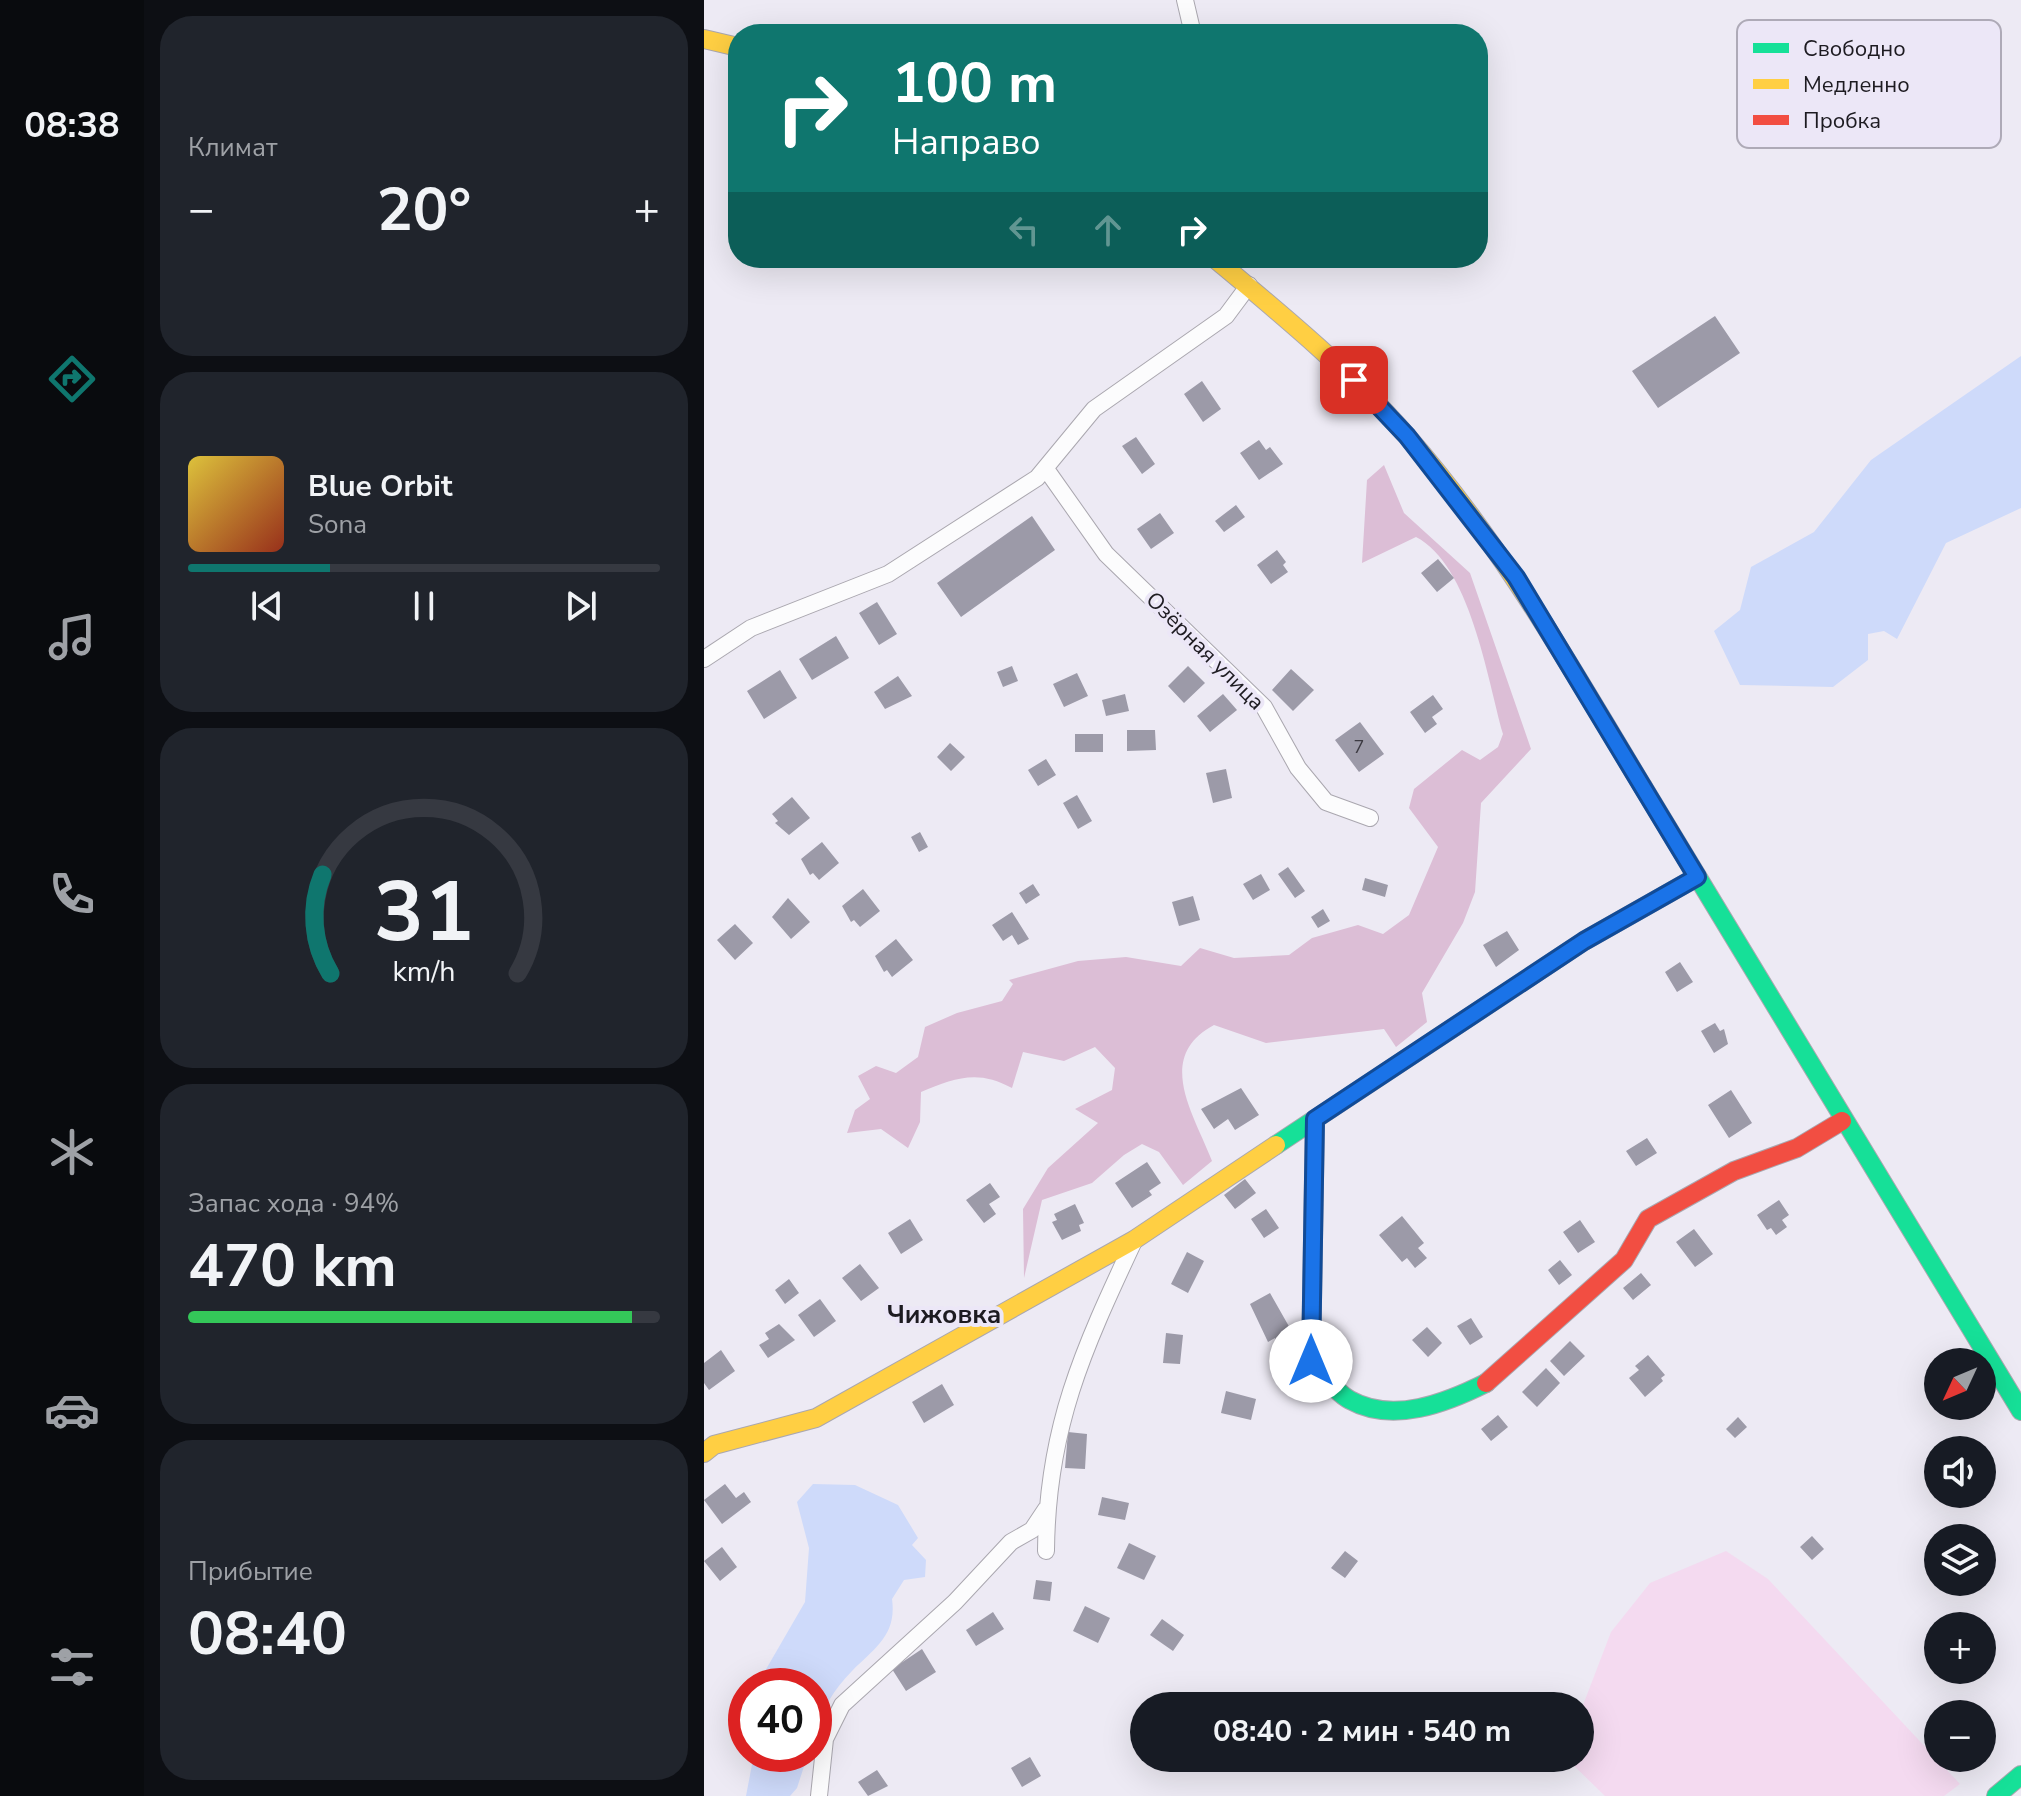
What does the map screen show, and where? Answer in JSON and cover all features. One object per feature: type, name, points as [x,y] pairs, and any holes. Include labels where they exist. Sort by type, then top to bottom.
[{"type":"street","points":[[1185,0],[1191,24]]},
{"type":"street","points":[[704,39],[728,45]]},
{"type":"street","points":[[1227,268],[1337,362],[1407,436],[1516,577],[1842,1121],[2021,1411]]},
{"type":"street","points":[[704,659],[751,628],[888,574],[1046,469],[1094,409],[1226,316],[1249,285]]},
{"type":"street","name":"Озёрная улица","points":[[1046,469],[1106,554],[1264,707],[1298,768],[1326,802],[1370,818]]},
{"type":"street","points":[[704,1453],[714,1445],[816,1418],[1134,1240],[1584,941],[1697,877]]},
{"type":"street","points":[[1315,1119],[1311,1361],[1349,1400],[1384,1411],[1443,1404],[1493,1380],[1624,1260],[1648,1219],[1734,1171],[1797,1148],[1842,1121]]},
{"type":"street","points":[[1046,1551],[1046,1509],[1065,1401],[1080,1357],[1134,1240]]},
{"type":"street","points":[[819,1796],[825,1739],[842,1705],[955,1602],[1011,1542],[1032,1530],[1046,1509]]},
{"type":"street","points":[[1996,1796],[2021,1775]]},
{"type":"shaded area","points":[[1384,465],[1404,513],[1470,573],[1531,749],[1481,803],[1475,892],[1463,923],[1422,993],[1427,1022],[1396,1047],[1384,1029],[1266,1043],[1214,1025],[1196,1038],[1186,1053],[1182,1070],[1189,1106],[1212,1161],[1183,1185],[1159,1152],[1142,1144],[1092,1183],[1042,1200],[1024,1278],[1023,1209],[1048,1168],[1098,1123],[1075,1109],[1112,1090],[1115,1068],[1095,1047],[1064,1061],[1023,1052],[1012,1088],[977,1077],[955,1080],[921,1092],[920,1122],[908,1148],[881,1129],[847,1133],[855,1110],[870,1099],[858,1076],[876,1066],[896,1073],[918,1057],[925,1027],[957,1013],[1002,1001],[1013,984],[1009,980],[1078,961],[1126,957],[1181,966],[1200,948],[1234,958],[1289,955],[1312,938],[1358,925],[1383,934],[1409,915],[1438,847],[1409,808],[1414,789],[1462,750],[1480,760],[1498,747],[1503,734],[1474,625],[1450,572],[1435,551],[1416,537],[1362,563],[1367,480]]},
{"type":"shaded area","points":[[1726,1551],[1768,1579],[1924,1746],[1924,1772],[1949,1772],[1960,1784],[1944,1796],[1605,1796],[1580,1772],[1594,1772],[1594,1692],[1588,1692],[1611,1632],[1650,1583]]},
{"type":"water","points":[[2021,356],[2021,508],[1946,543],[1897,639],[1884,631],[1868,634],[1868,660],[1833,687],[1740,685],[1714,631],[1740,610],[1751,567],[1814,532],[1871,460]]},
{"type":"water","points":[[813,1484],[855,1485],[898,1505],[918,1538],[912,1545],[926,1560],[925,1577],[904,1580],[892,1599],[893,1611],[888,1632],[832,1696],[832,1668],[767,1668],[805,1602],[809,1548],[797,1502]]},
{"type":"water","points":[[751,1772],[802,1772],[797,1788],[790,1796],[746,1796]]},
{"type":"building","points":[[1715,316],[1740,353],[1658,408],[1632,371]]},
{"type":"building","points":[[1202,381],[1221,409],[1203,422],[1184,394]]},
{"type":"building","points":[[1136,437],[1155,464],[1142,474],[1122,446]]},
{"type":"building","points":[[1259,440],[1266,450],[1270,447],[1283,464],[1259,480],[1240,453]]},
{"type":"building","points":[[1236,505],[1245,517],[1224,532],[1215,521]]},
{"type":"building","points":[[1160,513],[1174,533],[1151,549],[1137,529]]},
{"type":"building","points":[[1032,516],[1055,550],[961,617],[937,583]]},
{"type":"building","points":[[1277,550],[1286,562],[1283,565],[1288,572],[1271,584],[1257,565]]},
{"type":"building","points":[[1438,559],[1454,578],[1437,592],[1421,573]]},
{"type":"building","points":[[877,602],[897,634],[879,645],[859,613]]},
{"type":"building","points":[[836,636],[849,658],[812,680],[799,659]]},
{"type":"building","points":[[1012,666],[1018,681],[1003,687],[997,672]]},
{"type":"building","points":[[1188,666],[1205,683],[1184,703],[1168,686]]},
{"type":"building","points":[[1291,669],[1314,690],[1293,711],[1272,690]]},
{"type":"building","points":[[780,670],[797,698],[764,719],[747,691]]},
{"type":"building","points":[[1077,673],[1088,696],[1064,707],[1053,684]]},
{"type":"building","points":[[898,676],[912,696],[885,709],[874,692]]},
{"type":"building","points":[[1125,694],[1129,711],[1106,716],[1102,700]]},
{"type":"building","points":[[1223,694],[1237,710],[1210,732],[1197,716]]},
{"type":"building","points":[[1433,695],[1443,709],[1432,717],[1437,724],[1425,733],[1410,712]]},
{"type":"building","points":[[1360,722],[1384,754],[1359,772],[1335,740]]},
{"type":"building","points":[[1127,730],[1155,730],[1156,750],[1127,751]]},
{"type":"building","points":[[1075,734],[1103,734],[1103,752],[1075,752]]},
{"type":"building","points":[[950,743],[965,757],[951,771],[937,757]]},
{"type":"building","points":[[1046,759],[1056,775],[1038,786],[1028,770]]},
{"type":"building","points":[[1226,769],[1232,798],[1213,803],[1206,773]]},
{"type":"building","points":[[1077,795],[1092,821],[1078,829],[1063,803]]},
{"type":"building","points":[[792,797],[810,818],[789,835],[775,823],[778,821],[772,814]]},
{"type":"building","points":[[920,832],[928,847],[919,852],[911,837]]},
{"type":"building","points":[[822,842],[839,863],[819,880],[813,873],[810,875],[801,859]]},
{"type":"building","points":[[1288,867],[1305,891],[1295,898],[1278,874]]},
{"type":"building","points":[[1261,874],[1270,890],[1253,900],[1243,884]]},
{"type":"building","points":[[1365,878],[1388,885],[1385,897],[1362,890]]},
{"type":"building","points":[[1033,884],[1040,895],[1026,904],[1019,893]]},
{"type":"building","points":[[863,889],[880,911],[860,927],[854,920],[851,922],[842,906]]},
{"type":"building","points":[[1193,896],[1200,920],[1179,926],[1172,902]]},
{"type":"building","points":[[788,898],[810,922],[791,939],[772,917]]},
{"type":"building","points":[[1323,909],[1330,921],[1318,928],[1311,917]]},
{"type":"building","points":[[1012,912],[1029,939],[1018,945],[1012,935],[1003,941],[992,925]]},
{"type":"building","points":[[735,924],[753,943],[735,960],[717,940]]},
{"type":"building","points":[[1507,931],[1519,950],[1496,967],[1483,945]]},
{"type":"building","points":[[896,939],[913,960],[892,977],[887,970],[884,972],[875,956]]},
{"type":"building","points":[[1680,962],[1693,982],[1677,992],[1665,972]]},
{"type":"building","points":[[1715,1023],[1720,1031],[1724,1029],[1728,1044],[1714,1053],[1701,1031]]},
{"type":"building","points":[[1241,1088],[1259,1115],[1235,1130],[1228,1119],[1214,1129],[1201,1109]]},
{"type":"building","points":[[1731,1090],[1752,1123],[1729,1138],[1708,1105]]},
{"type":"building","points":[[1647,1138],[1657,1153],[1636,1166],[1626,1151]]},
{"type":"building","points":[[1147,1162],[1161,1183],[1149,1191],[1152,1195],[1132,1208],[1115,1183]]},
{"type":"building","points":[[1245,1179],[1256,1193],[1235,1209],[1224,1195]]},
{"type":"building","points":[[990,1183],[1000,1197],[989,1204],[996,1214],[984,1223],[966,1200]]},
{"type":"building","points":[[1779,1200],[1789,1215],[1782,1220],[1787,1227],[1776,1235],[1771,1228],[1767,1230],[1757,1215]]},
{"type":"building","points":[[1075,1204],[1084,1223],[1079,1225],[1081,1231],[1062,1240],[1052,1222],[1057,1220],[1054,1214]]},
{"type":"building","points":[[1266,1209],[1279,1228],[1264,1238],[1251,1219]]},
{"type":"building","points":[[1402,1216],[1424,1243],[1418,1248],[1427,1258],[1415,1268],[1407,1258],[1402,1262],[1379,1235]]},
{"type":"building","points":[[910,1219],[923,1240],[901,1254],[888,1233]]},
{"type":"building","points":[[1580,1220],[1595,1242],[1578,1253],[1563,1232]]},
{"type":"building","points":[[1694,1229],[1713,1254],[1695,1267],[1676,1242]]},
{"type":"building","points":[[1187,1252],[1204,1261],[1188,1293],[1171,1284]]},
{"type":"building","points":[[1560,1260],[1572,1275],[1559,1285],[1548,1270]]},
{"type":"building","points":[[860,1264],[879,1288],[861,1301],[842,1278]]},
{"type":"building","points":[[1641,1273],[1651,1285],[1633,1300],[1623,1288]]},
{"type":"building","points":[[789,1279],[799,1293],[785,1304],[775,1290]]},
{"type":"building","points":[[1270,1293],[1291,1330],[1283,1334],[1287,1342],[1279,1347],[1275,1338],[1268,1342],[1250,1304]]},
{"type":"building","points":[[820,1299],[836,1321],[814,1337],[798,1315]]},
{"type":"building","points":[[1471,1318],[1483,1337],[1470,1345],[1457,1326]]},
{"type":"building","points":[[779,1324],[795,1340],[768,1358],[759,1345],[769,1339],[765,1333]]},
{"type":"building","points":[[1427,1327],[1442,1343],[1428,1357],[1412,1340]]},
{"type":"building","points":[[1166,1333],[1183,1335],[1180,1364],[1163,1363]]},
{"type":"building","points":[[1570,1341],[1585,1356],[1564,1376],[1550,1361]]},
{"type":"building","points":[[721,1350],[735,1371],[709,1390],[704,1383],[704,1363]]},
{"type":"building","points":[[1648,1355],[1665,1375],[1661,1378],[1663,1381],[1645,1397],[1629,1378],[1639,1370],[1635,1366]]},
{"type":"building","points":[[1546,1368],[1560,1383],[1537,1407],[1522,1392]]},
{"type":"building","points":[[942,1384],[954,1405],[924,1423],[912,1402]]},
{"type":"building","points":[[1226,1391],[1256,1399],[1251,1420],[1221,1413]]},
{"type":"building","points":[[1498,1415],[1508,1427],[1491,1441],[1481,1429]]},
{"type":"building","points":[[1738,1417],[1747,1427],[1735,1438],[1726,1429]]},
{"type":"building","points":[[1068,1432],[1087,1434],[1085,1469],[1065,1468]]},
{"type":"building","points":[[725,1484],[736,1498],[744,1492],[751,1502],[722,1524],[704,1500]]},
{"type":"building","points":[[1102,1497],[1129,1503],[1125,1520],[1098,1515]]},
{"type":"building","points":[[1812,1536],[1824,1549],[1812,1560],[1800,1547]]},
{"type":"building","points":[[1129,1543],[1156,1556],[1144,1580],[1117,1568]]},
{"type":"building","points":[[722,1547],[737,1567],[720,1581],[704,1561]]},
{"type":"building","points":[[1345,1551],[1358,1561],[1345,1578],[1331,1568]]},
{"type":"building","points":[[1036,1580],[1052,1582],[1050,1601],[1033,1599]]},
{"type":"building","points":[[1085,1606],[1110,1618],[1098,1643],[1073,1631]]},
{"type":"building","points":[[993,1612],[1004,1629],[976,1646],[966,1630]]},
{"type":"building","points":[[1162,1619],[1184,1635],[1173,1651],[1150,1635]]},
{"type":"building","points":[[922,1649],[936,1672],[906,1691],[892,1669]]},
{"type":"building","points":[[1030,1757],[1041,1776],[1022,1787],[1011,1768]]},
{"type":"building","points":[[877,1770],[888,1786],[868,1796],[858,1782]]},
{"type":"traffic: fast","points":[[1643,787],[2021,1411]]},
{"type":"traffic: fast","points":[[1276,1145],[1584,941],[1697,877]]},
{"type":"traffic: fast","points":[[1315,1119],[1311,1361],[1345,1397],[1367,1407],[1384,1410],[1419,1408],[1486,1383]]},
{"type":"traffic: fast","points":[[1996,1796],[2021,1775]]},
{"type":"traffic: slow","points":[[704,39],[728,45]]},
{"type":"traffic: slow","points":[[1226,268],[1361,387],[1440,476],[1503,561],[1643,787]]},
{"type":"traffic: slow","points":[[704,1453],[714,1445],[816,1418],[1134,1240],[1276,1145]]},
{"type":"traffic: jam","points":[[1486,1383],[1624,1260],[1648,1219],[1734,1171],[1797,1148],[1842,1121]]},
{"type":"district","name":"Чижовка","points":[[944,1314]]},
{"type":"route","points":[[1311,1361],[1315,1119],[1584,941],[1697,877],[1516,577],[1407,436],[1354,380]]}]
